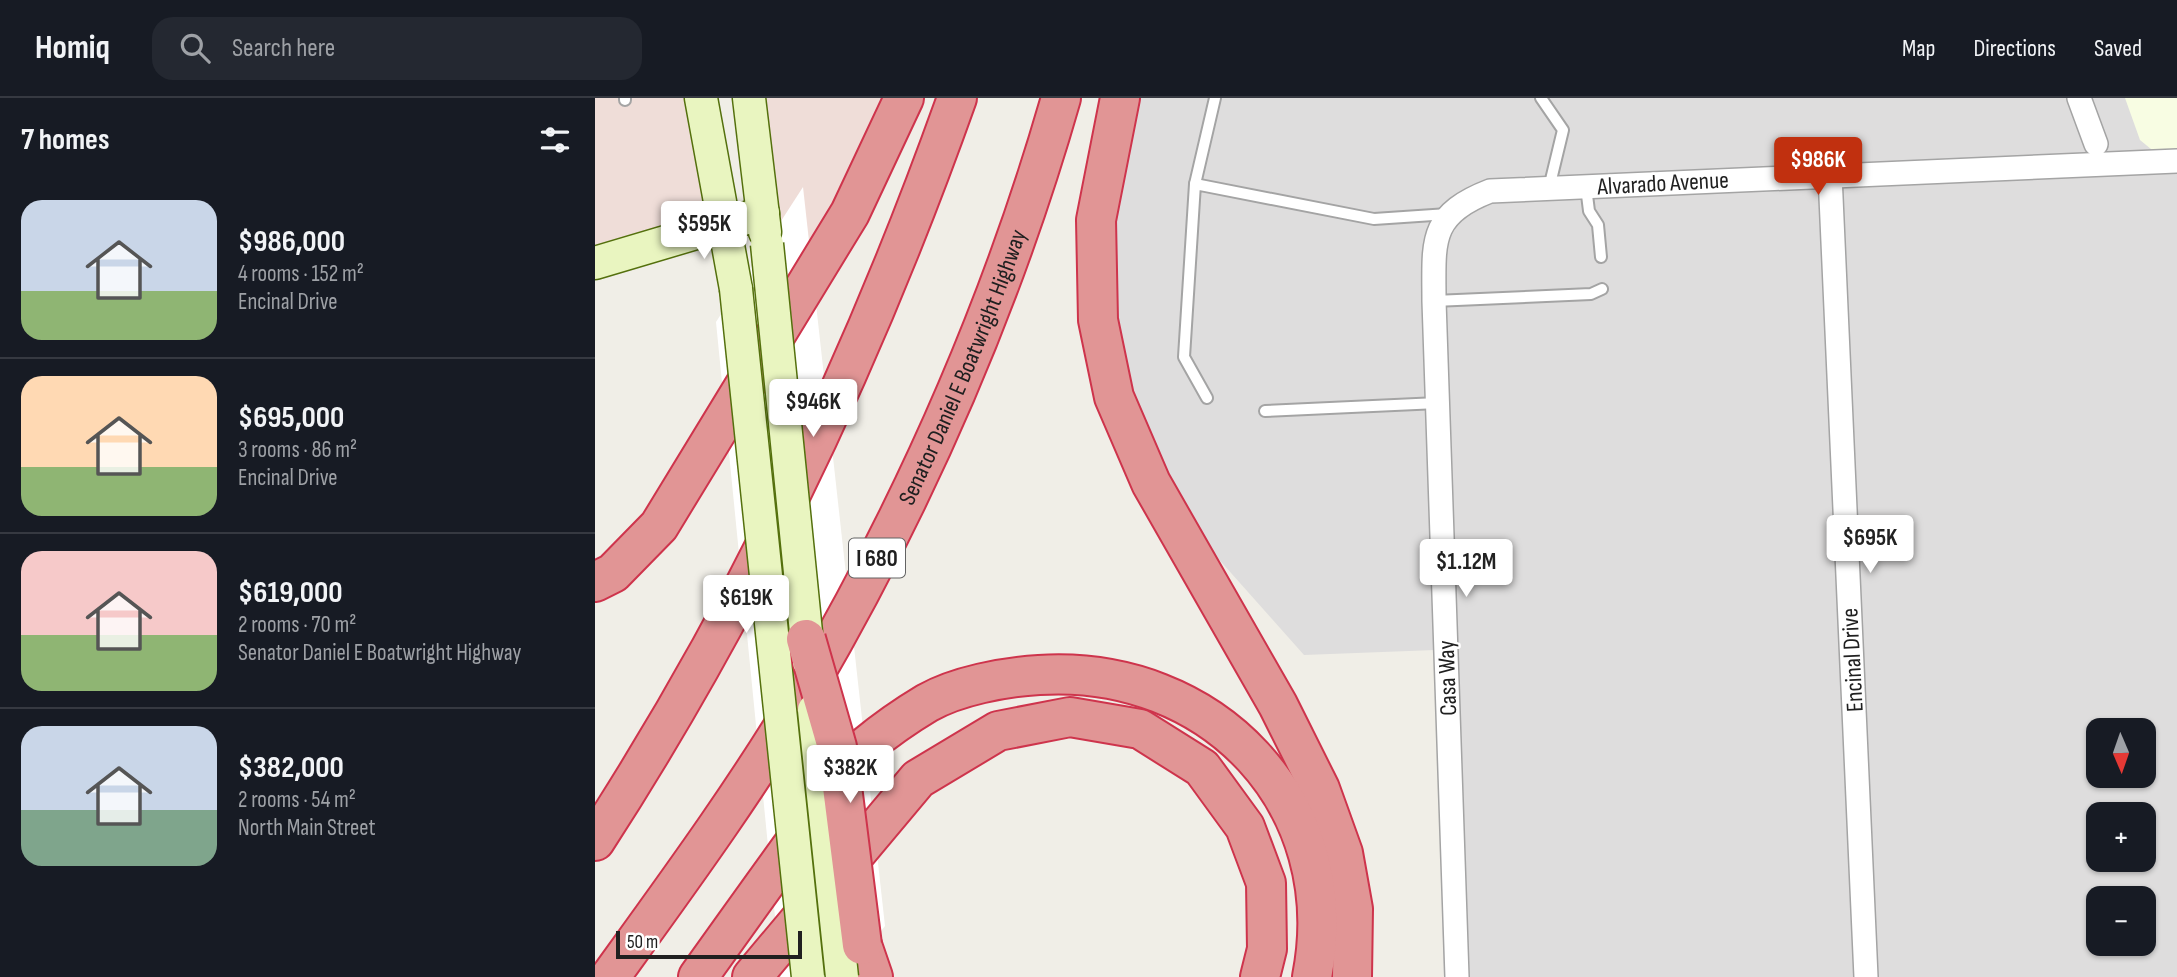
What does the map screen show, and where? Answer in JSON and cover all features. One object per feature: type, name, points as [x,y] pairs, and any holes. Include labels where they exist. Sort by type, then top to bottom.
[{"type":"highway","points":[[595,582],[613,573],[659,526],[850,213],[904,98]]},
{"type":"highway","points":[[595,841],[713,641],[812,448],[899,252],[957,98]]},
{"type":"highway","name":"Senator Daniel E Boatwright Highway","points":[[610,977],[778,735],[879,555],[975,345],[1032,194],[1062,98]]},
{"type":"highway","points":[[1120,98],[1096,220],[1098,320],[1114,397],[1151,483],[1277,705],[1320,789],[1343,853],[1353,909],[1352,977]]},
{"type":"highway","points":[[806,639],[837,747],[868,961]]},
{"type":"highway","points":[[698,977],[865,747],[928,702],[1003,677],[1077,673],[1136,683],[1194,708],[1241,742],[1282,793],[1307,845],[1318,896],[1317,949],[1312,977]]},
{"type":"highway","points":[[752,977],[918,779],[998,731],[1070,717],[1140,730],[1202,768],[1245,827],[1266,883],[1267,949],[1260,977]]},
{"type":"main road","points":[[701,98],[736,289],[808,977]]},
{"type":"main road","points":[[749,98],[842,977]]},
{"type":"main road","points":[[595,263],[724,224],[764,228]]},
{"type":"street","points":[[2078,98],[2096,144]]},
{"type":"street","name":"Alvarado Avenue","points":[[1448,214],[1462,202],[1490,191],[2177,161]]},
{"type":"street","name":"Encinal Drive","points":[[1830,175],[1866,977]]},
{"type":"street","name":"Casa Way","points":[[1448,214],[1438,233],[1434,255],[1434,301],[1457,977]]},
{"type":"lane","points":[[1207,398],[1184,357],[1195,184],[1215,98]]},
{"type":"lane","points":[[1541,98],[1563,130],[1549,188]]},
{"type":"lane","points":[[1195,184],[1374,219],[1448,214]]},
{"type":"lane","points":[[1586,187],[1589,211],[1598,225],[1601,257]]},
{"type":"lane","points":[[1434,301],[1591,294],[1602,289]]},
{"type":"lane","points":[[1265,411],[1438,403]]},
{"type":"shaded area","points":[[595,98],[701,98],[724,224],[595,263]]},
{"type":"shaded area","points":[[749,98],[904,98],[776,343]]},
{"type":"shaded area","points":[[1120,98],[2177,98],[2177,977],[1444,977],[1435,650],[1304,655],[1151,483],[1098,320]]},
{"type":"shaded area","points":[[2125,98],[2177,98],[2177,153],[2157,154],[2140,140]]},
{"type":"pier","points":[[803,187],[885,926],[845,977],[781,977],[716,322]]}]
